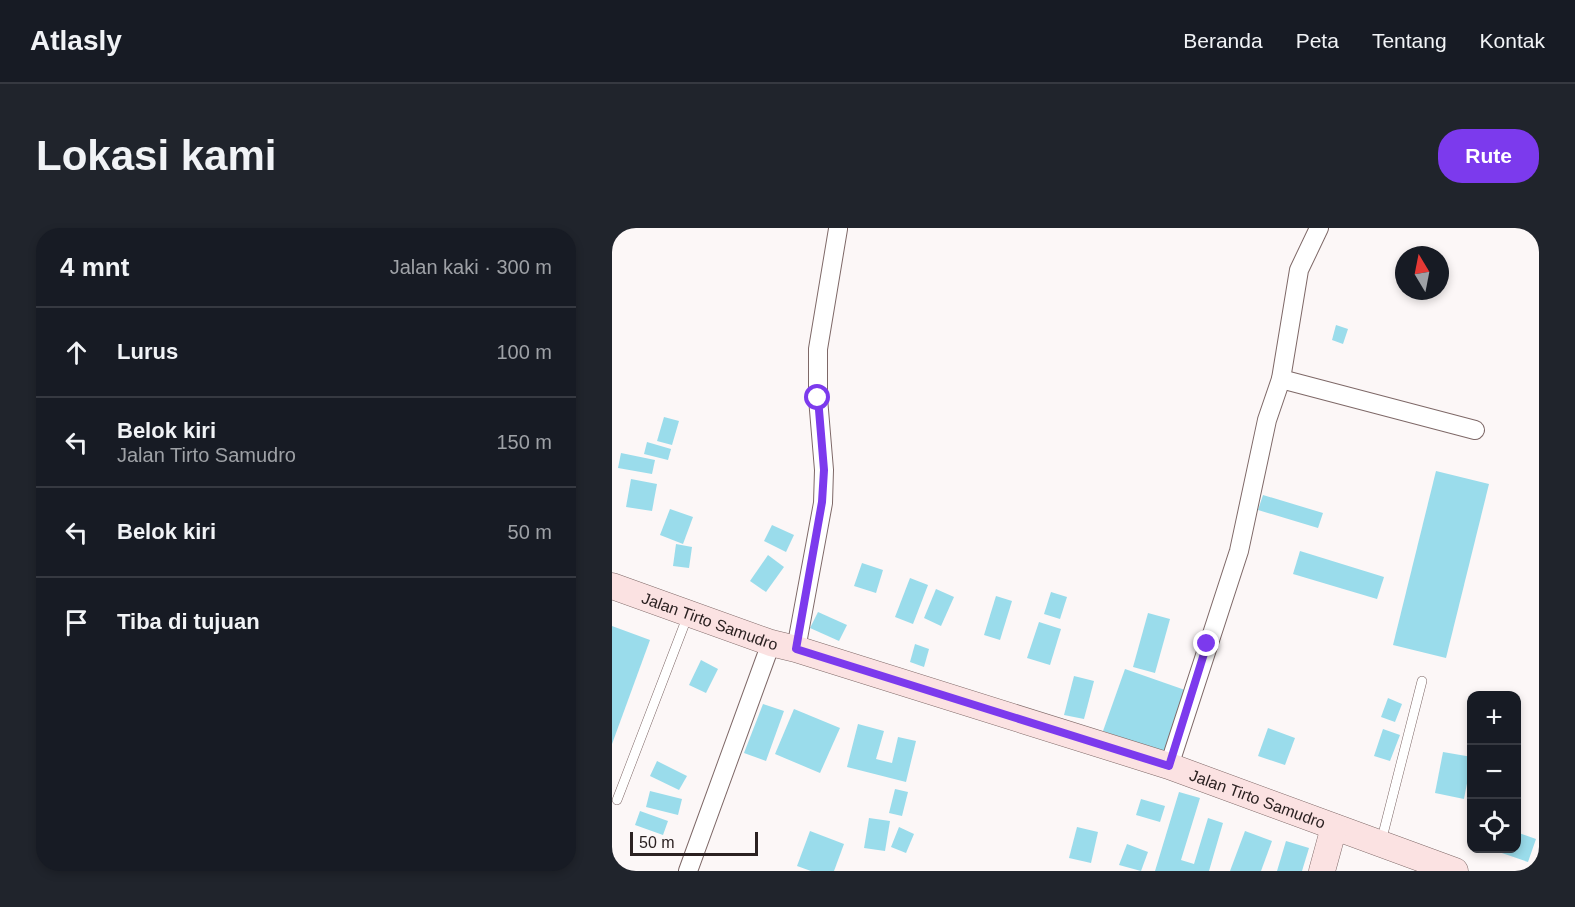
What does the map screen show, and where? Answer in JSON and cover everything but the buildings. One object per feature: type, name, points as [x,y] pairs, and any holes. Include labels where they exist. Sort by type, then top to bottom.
[{"type":"street","points":[[796,649],[822,502],[824,470],[818,398],[818,349],[838,228],[823,228]]},
{"type":"street","points":[[1169,766],[1239,551],[1268,420],[1281,379],[1299,270],[1318,228]]},
{"type":"street","points":[[1281,379],[1475,430]]},
{"type":"street","name":"Jalan Tirto Samudro","points":[[612,586],[771,643],[1169,766],[1455,871]]},
{"type":"street","points":[[688,871],[771,643]]},
{"type":"street","points":[[1322,871],[1334,827]]},
{"type":"lane","points":[[617,800],[688,613]]},
{"type":"lane","points":[[1381,844],[1422,681]]},
{"type":"route","points":[[818,398],[819,432],[824,470],[822,502],[796,649],[1169,766],[1207,644]]}]
